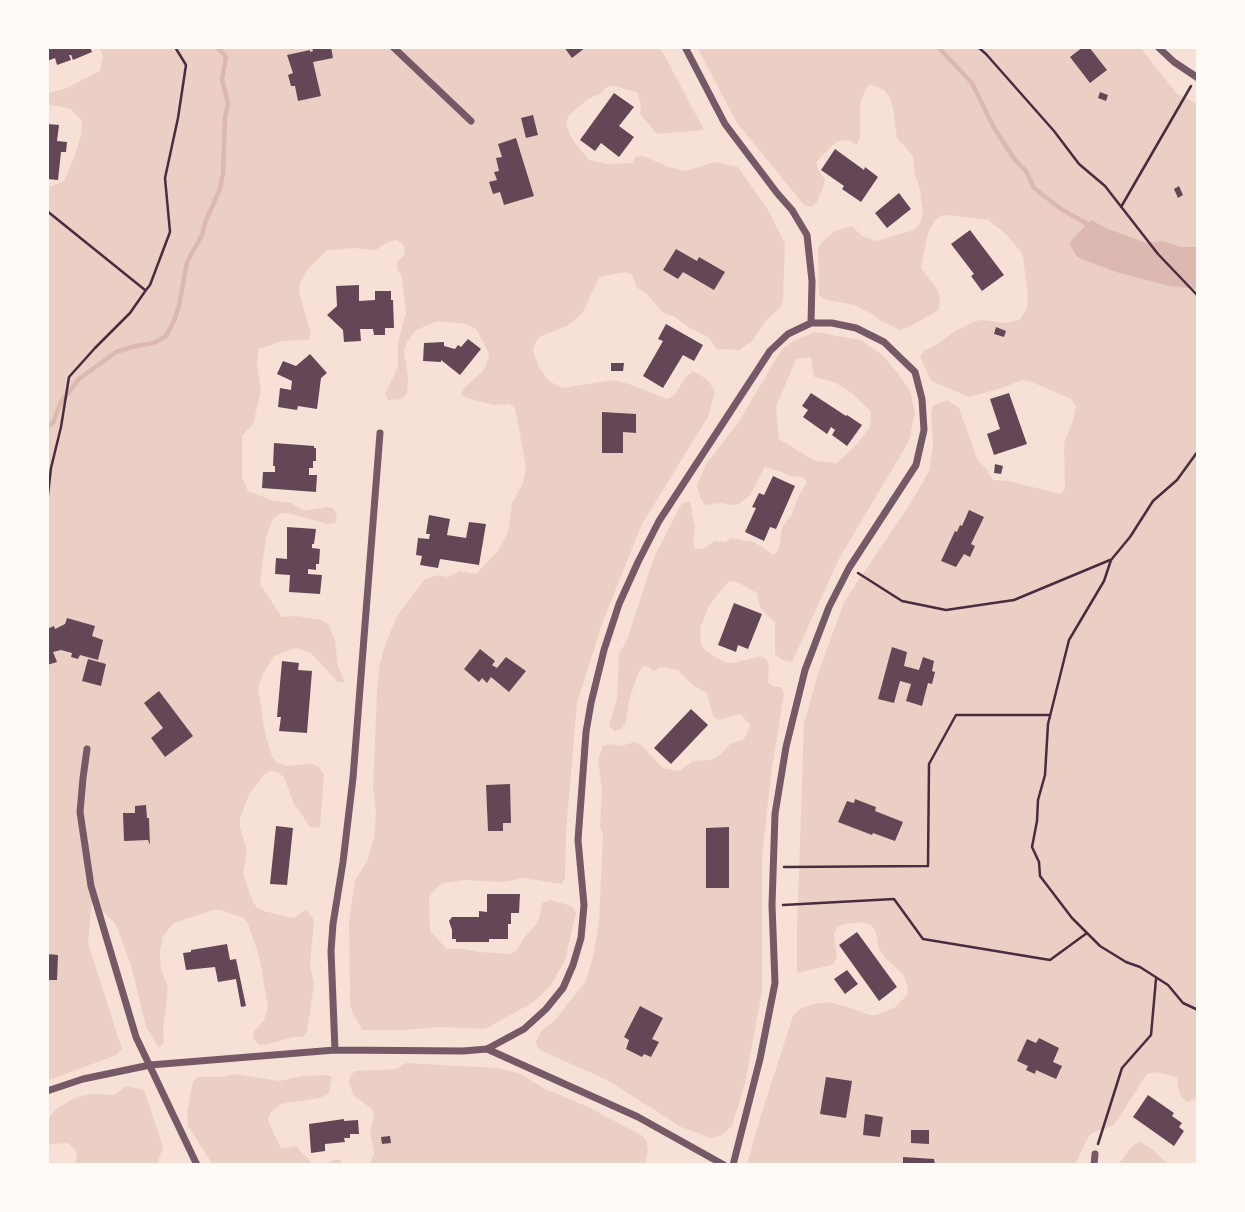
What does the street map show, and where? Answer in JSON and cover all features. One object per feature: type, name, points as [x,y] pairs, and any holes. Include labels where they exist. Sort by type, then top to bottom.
[{"type":"street","points":[[393,47],[471,121]]},
{"type":"street","points":[[685,47],[725,124],[792,210],[807,235],[812,281],[811,323]]},
{"type":"street","points":[[1158,47],[1197,78]]},
{"type":"street","points":[[47,1091],[83,1079],[150,1065],[335,1050],[487,1049],[524,1029],[546,1009],[563,988],[581,938],[584,905],[578,840],[588,723],[604,650],[619,604],[659,521],[770,351],[788,334],[811,323],[832,323],[856,328],[884,342],[915,372],[922,399],[924,430],[916,465],[849,568],[805,670],[789,734],[775,814],[772,905],[775,983],[760,1059],[733,1165]]},
{"type":"street","points":[[335,1050],[331,951],[353,778],[380,433]]},
{"type":"street","points":[[87,749],[80,812],[91,886],[136,1037],[197,1165]]},
{"type":"street","points":[[487,1049],[638,1117],[724,1165]]},
{"type":"street","points":[[1094,1165],[1095,1153]]},
{"type":"path","points":[[47,503],[69,376],[130,313],[150,285],[170,232],[165,178],[186,65],[175,47]]},
{"type":"path","points":[[978,47],[1054,131],[1079,164],[1105,186],[1158,254],[1198,296]]},
{"type":"path","points":[[1121,207],[1197,78]]},
{"type":"path","points":[[47,211],[146,290]]},
{"type":"path","points":[[1198,451],[1177,480],[1153,501],[1130,537],[1111,560],[1104,581],[1069,640],[1048,724],[1045,775],[1038,800],[1038,821],[1032,847],[1039,862],[1040,876],[1072,918],[1100,946],[1168,985],[1183,1003],[1198,1010]]},
{"type":"path","points":[[849,568],[902,601],[946,610],[1014,600],[1111,560]]},
{"type":"path","points":[[774,867],[928,866],[929,764],[956,715],[1050,715]]},
{"type":"path","points":[[772,905],[894,899],[923,939],[1050,960],[1087,933]]},
{"type":"path","points":[[1095,1153],[1122,1068],[1150,1035],[1156,978]]},
{"type":"shaded area","points":[[99,47],[660,47],[704,130],[657,134],[640,114],[638,93],[608,86],[569,115],[566,123],[572,139],[589,160],[608,164],[632,163],[636,157],[643,156],[685,171],[715,162],[738,167],[768,210],[785,243],[783,301],[780,308],[767,319],[752,341],[739,350],[717,349],[708,337],[675,317],[663,313],[646,293],[637,288],[632,275],[625,272],[599,277],[582,314],[567,326],[539,337],[535,344],[533,351],[539,367],[549,381],[562,388],[613,380],[667,399],[674,395],[693,371],[708,380],[715,392],[708,417],[642,524],[603,621],[577,703],[566,832],[565,878],[561,884],[524,878],[502,882],[463,880],[438,886],[429,897],[430,931],[447,949],[510,954],[516,951],[536,924],[542,903],[550,900],[565,904],[572,907],[576,913],[565,960],[550,987],[532,1003],[485,1029],[438,1027],[362,1030],[350,1003],[349,921],[355,880],[367,861],[374,837],[377,691],[385,645],[397,616],[425,579],[439,575],[447,577],[460,571],[476,574],[498,551],[508,532],[512,503],[523,483],[526,467],[515,408],[509,404],[493,405],[461,394],[484,370],[489,357],[476,329],[466,324],[437,321],[416,330],[404,351],[408,377],[407,393],[402,399],[388,400],[385,394],[398,367],[398,343],[406,312],[402,277],[397,269],[397,261],[403,257],[405,251],[403,244],[396,240],[376,250],[352,248],[326,251],[308,269],[300,283],[299,291],[311,334],[308,340],[282,341],[259,349],[257,364],[261,390],[253,424],[242,436],[242,477],[248,491],[274,501],[291,503],[304,511],[327,507],[334,509],[337,516],[335,523],[328,524],[287,513],[279,514],[273,519],[267,534],[260,578],[261,586],[282,617],[297,616],[321,620],[328,624],[335,640],[338,666],[345,682],[338,682],[311,653],[296,648],[274,656],[258,688],[265,733],[277,763],[287,766],[312,764],[319,767],[324,775],[320,828],[310,827],[294,804],[284,777],[270,771],[249,794],[240,819],[247,851],[243,874],[257,908],[294,918],[306,909],[314,920],[310,966],[314,984],[307,1032],[303,1037],[259,1045],[253,1038],[254,1031],[264,1020],[268,1007],[259,956],[248,924],[243,918],[213,910],[174,923],[163,936],[161,969],[168,988],[164,1043],[159,1048],[146,1027],[131,965],[115,923],[92,901],[88,943],[122,1049],[116,1055],[47,1081],[47,188],[64,181],[76,152],[82,121],[71,109],[47,104],[47,94],[67,88],[100,71],[103,55]]},
{"type":"shaded area","points":[[697,47],[1140,47],[1177,94],[1198,104],[1198,1091],[1195,1099],[1188,1102],[1179,1092],[1177,1077],[1155,1072],[1147,1074],[1114,1125],[1092,1133],[1087,1139],[1075,1165],[747,1165],[793,1016],[798,1010],[829,1002],[876,1015],[894,1008],[907,995],[908,988],[903,974],[886,959],[878,947],[876,932],[871,925],[861,922],[837,927],[834,934],[837,958],[832,965],[797,973],[804,723],[844,602],[929,471],[933,446],[933,406],[947,400],[959,408],[976,456],[993,480],[1009,481],[1060,494],[1065,489],[1064,443],[1076,406],[1071,399],[1022,380],[969,397],[931,381],[920,357],[924,351],[975,321],[1004,323],[1020,320],[1027,307],[1023,257],[1008,236],[988,220],[948,215],[935,220],[928,233],[921,268],[940,296],[939,310],[905,329],[900,330],[881,321],[855,305],[826,300],[819,295],[818,248],[835,231],[852,226],[862,236],[876,241],[914,230],[923,214],[913,156],[897,138],[893,108],[884,90],[870,84],[865,90],[860,105],[860,137],[857,145],[842,140],[835,143],[817,161],[817,168],[825,180],[817,202],[812,207],[804,205],[737,123]]},
{"type":"shaded area","points":[[1091,220],[1146,243],[1163,241],[1180,247],[1198,247],[1198,289],[1169,286],[1116,272],[1077,257],[1069,243]]},
{"type":"shaded area","points":[[815,332],[861,340],[882,355],[897,372],[910,391],[915,412],[909,441],[840,557],[792,662],[782,660],[775,654],[775,622],[760,608],[757,593],[737,582],[729,581],[723,588],[709,606],[700,628],[701,644],[706,651],[724,662],[733,663],[761,656],[767,660],[768,682],[774,687],[781,687],[784,694],[771,774],[762,856],[762,992],[745,1083],[732,1126],[722,1135],[711,1138],[681,1127],[607,1080],[542,1051],[536,1041],[541,1031],[555,1020],[586,981],[593,957],[599,921],[603,834],[600,826],[602,790],[598,760],[603,746],[621,746],[635,742],[663,768],[679,771],[693,761],[711,760],[720,755],[730,744],[744,739],[751,725],[740,714],[719,720],[713,716],[707,693],[692,685],[678,670],[661,667],[654,671],[645,665],[639,671],[629,700],[626,722],[622,728],[615,731],[609,726],[617,698],[619,654],[627,640],[654,557],[682,503],[690,502],[695,527],[695,549],[731,538],[754,542],[774,555],[779,549],[782,527],[791,516],[807,482],[802,477],[789,476],[765,467],[750,495],[739,504],[730,505],[705,505],[697,485],[706,464],[738,423],[782,349]],"holes":[[[811,357],[814,377],[834,382],[852,393],[871,412],[870,427],[837,463],[815,461],[779,439],[776,407],[796,359]]]},
{"type":"shaded area","points":[[406,1063],[499,1068],[521,1074],[543,1088],[586,1106],[641,1135],[646,1140],[648,1150],[645,1165],[370,1165],[374,1152],[370,1132],[374,1117],[372,1109],[353,1095],[350,1076],[355,1071],[397,1069]]},
{"type":"shaded area","points":[[235,1074],[280,1081],[302,1076],[332,1077],[329,1093],[320,1098],[281,1104],[270,1113],[268,1120],[281,1149],[296,1146],[312,1163],[327,1164],[340,1160],[343,1165],[213,1165],[188,1126],[187,1112],[193,1082],[197,1077]]},
{"type":"shaded area","points":[[126,1086],[144,1090],[163,1147],[157,1165],[75,1165],[77,1156],[68,1143],[51,1144],[47,1147],[47,1120],[56,1109],[77,1097],[92,1094],[114,1095]]},
{"type":"shaded area","points":[[1141,1142],[1169,1165],[1118,1165],[1135,1144]]},
{"type":"building","points":[[47,47],[90,47],[92,52],[73,60],[69,55],[71,60],[57,65],[55,58],[47,61]]},
{"type":"building","points":[[312,47],[331,47],[333,58],[313,62],[321,96],[298,101],[295,86],[291,86],[288,75],[293,73],[287,55],[310,52],[313,51]]},
{"type":"building","points":[[564,47],[586,47],[572,58]]},
{"type":"building","points":[[1083,47],[1089,47],[1107,70],[1090,83],[1070,57]]},
{"type":"building","points":[[1100,92],[1108,95],[1106,101],[1098,98]]},
{"type":"building","points":[[614,93],[634,107],[619,126],[634,137],[619,157],[601,143],[595,151],[580,140]]},
{"type":"building","points":[[533,115],[538,135],[526,138],[521,118]]},
{"type":"building","points":[[47,124],[59,125],[57,141],[67,142],[66,152],[61,152],[58,180],[47,179]]},
{"type":"building","points":[[516,138],[534,196],[504,205],[500,192],[493,194],[489,182],[497,180],[494,172],[499,171],[496,158],[502,157],[498,144]]},
{"type":"building","points":[[835,149],[878,177],[861,202],[821,170]]},
{"type":"building","points":[[1179,186],[1183,195],[1178,198],[1174,189]]},
{"type":"building","points":[[899,193],[911,209],[887,228],[875,213]]},
{"type":"building","points":[[970,230],[1004,275],[982,291],[971,276],[974,274],[951,244]]},
{"type":"building","points":[[676,249],[697,261],[699,257],[725,272],[714,290],[683,272],[678,279],[663,270]]},
{"type":"building","points":[[359,285],[359,301],[375,300],[375,291],[391,291],[394,328],[385,328],[385,335],[374,335],[373,329],[360,329],[361,341],[344,342],[343,330],[327,315],[337,306],[336,286]]},
{"type":"building","points":[[666,324],[703,345],[694,361],[683,355],[663,388],[643,376],[663,341],[658,339]]},
{"type":"building","points":[[996,327],[1006,331],[1004,337],[994,334]]},
{"type":"building","points":[[468,339],[481,349],[460,375],[441,360],[423,361],[424,343],[444,342],[444,346],[455,349]]},
{"type":"building","points":[[310,354],[327,373],[321,378],[317,409],[278,407],[280,388],[291,390],[292,381],[277,374],[283,361],[296,366]]},
{"type":"building","points":[[611,363],[624,363],[623,371],[611,371]]},
{"type":"building","points":[[811,393],[862,425],[847,446],[832,435],[835,430],[831,427],[827,434],[803,417],[808,410],[802,406]]},
{"type":"building","points":[[1009,393],[1027,444],[994,455],[987,434],[1000,429],[990,399]]},
{"type":"building","points":[[602,412],[636,414],[636,433],[623,432],[623,453],[602,453]]},
{"type":"building","points":[[274,443],[316,448],[316,461],[313,461],[313,468],[309,468],[309,475],[317,475],[316,492],[262,488],[263,472],[275,472]]},
{"type":"building","points":[[995,464],[1003,466],[1001,474],[994,473]]},
{"type":"building","points":[[773,476],[795,486],[776,529],[770,527],[764,541],[745,532],[756,508],[752,507],[759,493],[764,495]]},
{"type":"building","points":[[969,510],[984,517],[971,544],[975,546],[970,557],[964,554],[956,567],[941,561],[955,531],[962,526]]},
{"type":"building","points":[[429,515],[450,519],[447,535],[466,538],[469,522],[486,524],[479,565],[440,559],[438,568],[420,565],[422,556],[416,555],[418,538],[429,539],[430,534],[426,534]]},
{"type":"building","points":[[287,527],[316,529],[312,548],[320,549],[319,564],[316,564],[316,570],[308,569],[308,574],[322,575],[320,594],[289,592],[290,575],[275,574],[276,558],[287,559]]},
{"type":"building","points":[[734,603],[762,614],[748,649],[738,645],[736,652],[718,645]]},
{"type":"building","points":[[67,618],[95,626],[92,636],[103,640],[98,660],[80,655],[78,659],[71,657],[72,653],[61,650],[53,652],[57,662],[47,665],[47,629],[54,626],[55,629],[65,624]]},
{"type":"building","points":[[892,647],[907,652],[904,666],[919,670],[923,657],[934,661],[932,684],[928,683],[922,706],[906,701],[911,684],[900,681],[894,703],[878,699]]},
{"type":"building","points":[[480,649],[495,661],[492,665],[497,668],[506,657],[526,671],[509,692],[491,677],[487,683],[482,678],[479,682],[464,669]]},
{"type":"building","points":[[88,659],[106,664],[101,686],[82,681]]},
{"type":"building","points":[[282,661],[299,663],[298,670],[312,671],[307,733],[279,731],[281,717],[277,717]]},
{"type":"building","points":[[159,691],[193,736],[165,757],[151,738],[163,728],[144,703]]},
{"type":"building","points":[[691,709],[708,725],[671,764],[654,748]]},
{"type":"building","points":[[510,784],[511,823],[503,823],[503,831],[488,831],[486,785]]},
{"type":"building","points":[[855,799],[876,807],[875,811],[903,822],[895,841],[838,822],[847,801],[854,803]]},
{"type":"building","points":[[146,805],[150,845],[148,840],[124,841],[123,813],[135,813],[135,806]]},
{"type":"building","points":[[276,826],[293,828],[287,885],[270,884]]},
{"type":"building","points":[[729,827],[729,888],[706,888],[706,828]]},
{"type":"building","points":[[487,894],[520,894],[519,913],[511,913],[508,939],[456,942],[456,939],[452,939],[449,921],[452,917],[479,917],[479,911],[487,912]]},
{"type":"building","points":[[857,932],[897,987],[879,1001],[839,945]]},
{"type":"building","points":[[227,944],[230,960],[236,959],[246,1006],[241,1007],[236,979],[218,982],[215,967],[186,970],[183,953]]},
{"type":"building","points":[[47,954],[58,955],[57,980],[47,980]]},
{"type":"building","points":[[847,970],[858,984],[845,994],[834,979]]},
{"type":"building","points":[[640,1006],[663,1018],[652,1039],[659,1042],[651,1057],[644,1054],[642,1057],[626,1049],[629,1040],[624,1037]]},
{"type":"building","points":[[1039,1038],[1059,1048],[1053,1062],[1062,1066],[1056,1079],[1036,1070],[1035,1074],[1026,1070],[1028,1066],[1017,1061],[1027,1039],[1036,1043]]},
{"type":"building","points":[[826,1077],[852,1081],[846,1118],[820,1114]]},
{"type":"building","points":[[1148,1095],[1174,1113],[1172,1116],[1182,1123],[1179,1127],[1184,1131],[1174,1146],[1133,1117]]},
{"type":"building","points":[[865,1114],[883,1117],[880,1137],[863,1135]]},
{"type":"building","points":[[344,1119],[358,1120],[359,1134],[350,1134],[350,1138],[344,1138],[345,1142],[325,1144],[325,1151],[311,1153],[309,1124]]},
{"type":"building","points":[[911,1130],[929,1130],[929,1144],[911,1143]]},
{"type":"building","points":[[390,1136],[391,1143],[382,1144],[381,1137]]},
{"type":"building","points":[[903,1157],[934,1159],[935,1165],[903,1165]]},
{"type":"waterway","points":[[47,427],[53,423],[61,402],[79,379],[116,352],[154,343],[166,336],[174,321],[187,262],[202,235],[220,189],[223,173],[228,104],[222,79],[226,57],[217,47]]},
{"type":"waterway","points":[[938,47],[972,83],[994,128],[1015,160],[1026,171],[1034,188],[1061,209],[1091,226]]}]
